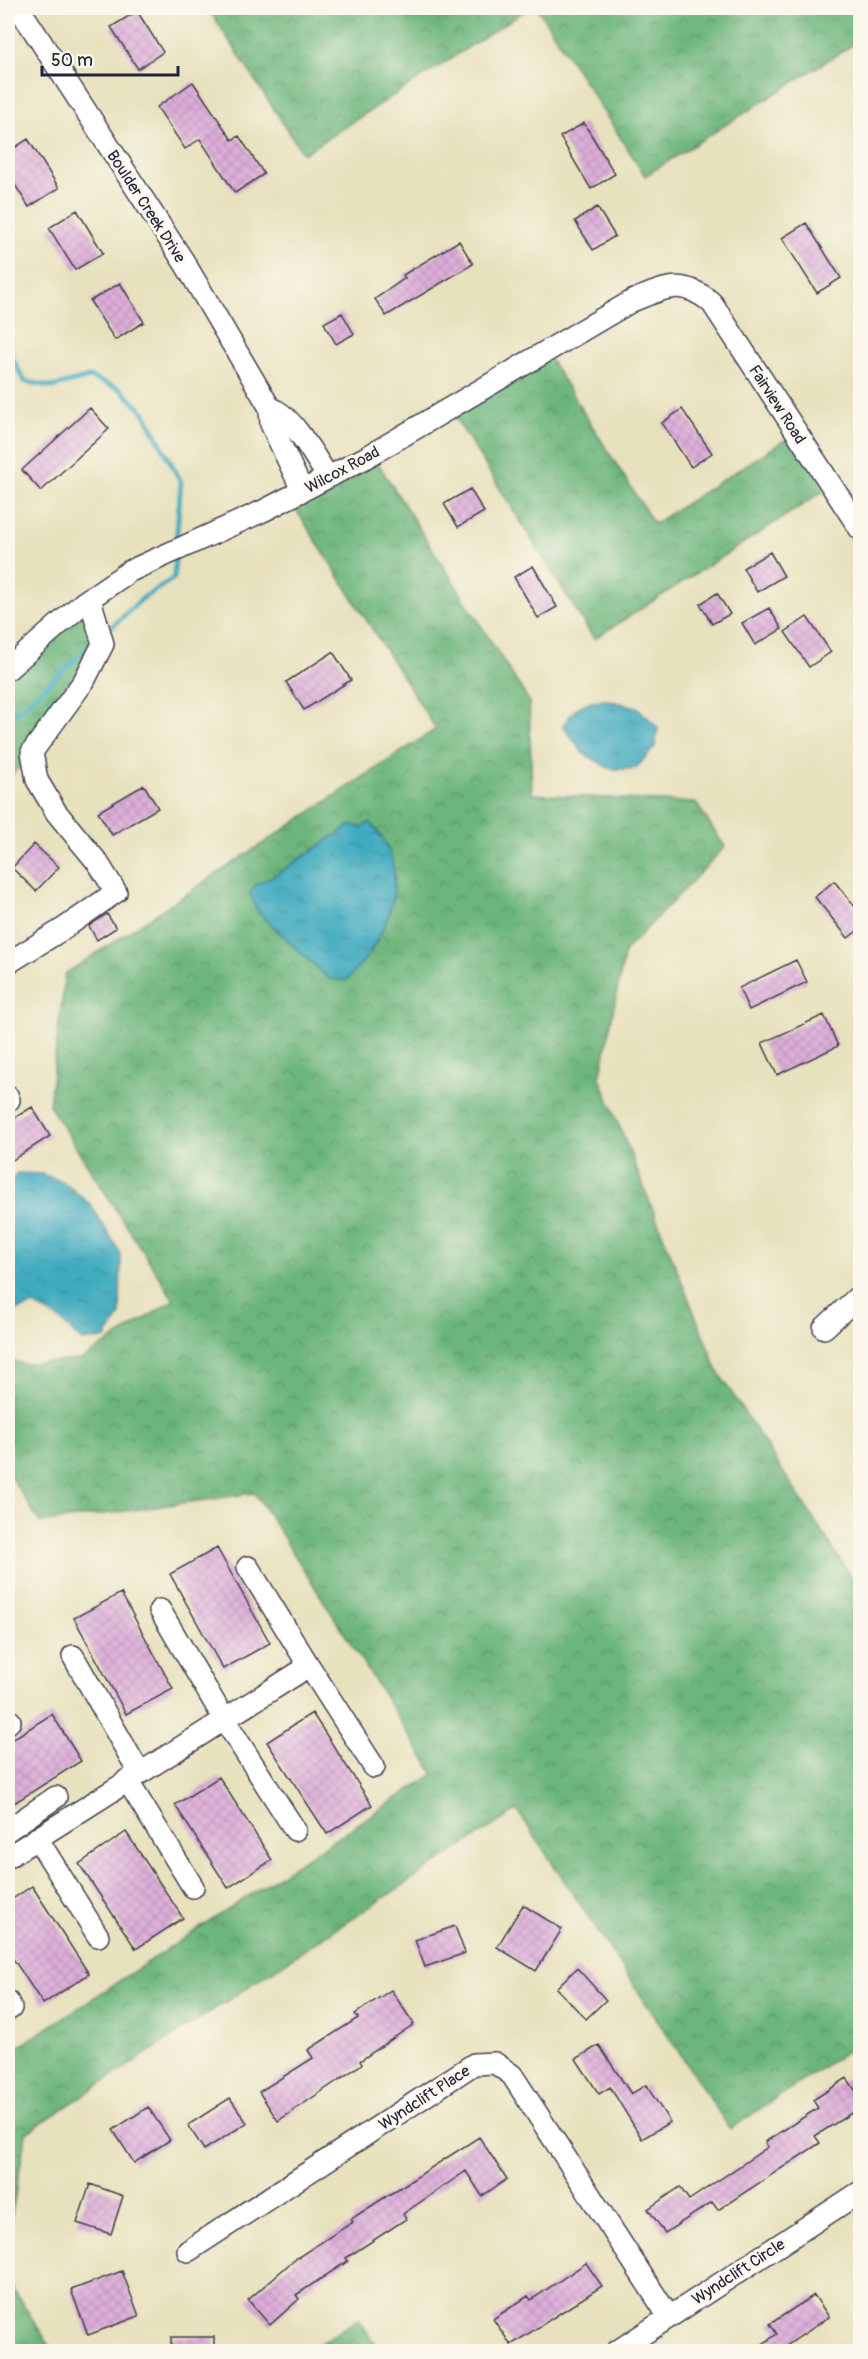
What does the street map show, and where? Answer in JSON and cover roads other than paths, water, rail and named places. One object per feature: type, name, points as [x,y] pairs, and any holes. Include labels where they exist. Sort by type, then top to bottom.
[{"type":"street","name":"Boulder Creek Drive","points":[[19,8],[184,262],[270,408],[271,424],[302,490]]},
{"type":"street","name":"Wilcox Road","points":[[8,669],[90,599],[130,571],[265,510],[328,477],[450,410],[632,301],[660,290],[687,287]]},
{"type":"street","name":"Fairview Road","points":[[687,287],[698,292],[711,303],[861,530]]},
{"type":"street","name":"Boulder Creek Drive","points":[[270,408],[281,413],[328,477]]},
{"type":"street","points":[[8,963],[117,892],[98,863],[56,812],[37,780],[32,752],[84,681],[103,644],[90,599]]},
{"type":"street","points":[[824,1328],[861,1295]]},
{"type":"street","points":[[248,1567],[374,1767]]},
{"type":"street","points":[[160,1610],[224,1719],[295,1830]]},
{"type":"street","points":[[73,1656],[133,1776],[193,1887]]},
{"type":"street","points":[[8,1857],[309,1666]]},
{"type":"street","points":[[8,1830],[56,1797]]},
{"type":"street","points":[[37,1838],[98,1936]]},
{"type":"street","name":"Wyndclift Place","points":[[188,2251],[459,2073],[474,2064],[495,2063],[512,2075],[669,2317]]},
{"type":"street","name":"Wyndclift Circle","points":[[616,2352],[861,2192]]},
{"type":"water","points":[[606,700],[637,707],[658,728],[655,747],[635,769],[610,769],[583,753],[563,726],[580,706]]},
{"type":"water","points":[[370,822],[384,841],[392,862],[394,883],[392,904],[385,925],[362,963],[347,980],[329,979],[258,912],[250,895],[255,885],[277,874],[351,825],[362,828]]},
{"type":"water","points":[[17,1173],[41,1174],[62,1181],[91,1205],[121,1254],[120,1315],[106,1338],[82,1341],[59,1319],[34,1305],[8,1313],[8,1186]]},
{"type":"waterway","points":[[9,338],[12,357],[24,381],[52,387],[89,377],[120,389],[144,412],[181,482],[176,543]]},
{"type":"waterway","points":[[105,633],[143,598],[174,578],[175,556]]},
{"type":"waterway","points":[[8,720],[96,641]]}]
